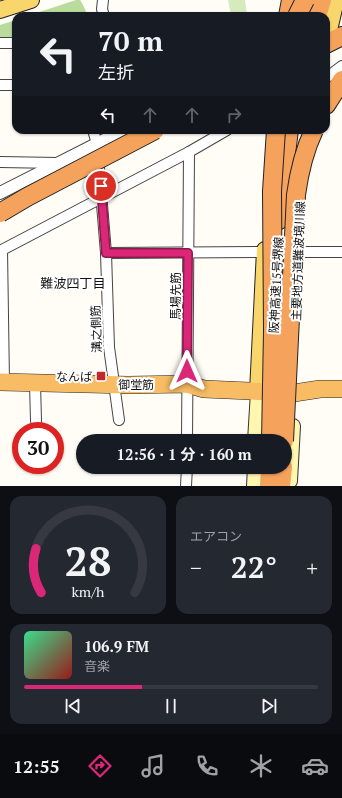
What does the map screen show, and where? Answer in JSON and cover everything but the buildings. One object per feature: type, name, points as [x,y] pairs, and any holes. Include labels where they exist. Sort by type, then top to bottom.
[{"type":"highway","points":[[289,12],[291,0]]},
{"type":"highway","points":[[300,12],[304,0]]},
{"type":"highway","points":[[318,12],[322,0]]},
{"type":"highway","points":[[330,99],[342,80]]},
{"type":"highway","points":[[120,148],[141,134]]},
{"type":"highway","points":[[0,213],[147,134]]},
{"type":"highway","points":[[273,331],[272,204],[276,134]]},
{"type":"highway","name":"阪神高速15号堺線","points":[[270,434],[273,331],[281,200],[289,134]]},
{"type":"highway","points":[[284,434],[296,195],[304,154],[312,134]]},
{"type":"highway","name":"御堂筋","points":[[2,382],[187,384],[204,388],[294,393],[320,389],[342,390]]},
{"type":"highway","points":[[269,486],[270,474]]},
{"type":"highway","points":[[281,486],[282,474]]},
{"type":"main road","points":[[0,10],[31,0]]},
{"type":"main road","points":[[330,34],[336,0]]},
{"type":"main road","points":[[255,434],[272,134]]},
{"type":"main road","name":"主要地方道難波境川線","points":[[294,393],[301,189],[308,134]]},
{"type":"main road","points":[[290,486],[294,393]]},
{"type":"main road","points":[[254,474],[254,486]]},
{"type":"street","points":[[103,0],[103,12]]},
{"type":"street","points":[[0,43],[12,43]]},
{"type":"street","points":[[330,75],[342,66]]},
{"type":"street","points":[[0,85],[12,85]]},
{"type":"street","name":"溝之側筋","points":[[94,134],[97,144],[99,164],[106,253],[109,347],[119,420]]},
{"type":"street","points":[[0,193],[116,134]]},
{"type":"street","points":[[2,382],[1,250],[189,152],[220,134]]},
{"type":"street","name":"馬場先筋","points":[[187,434],[189,152]]},
{"type":"street","points":[[0,162],[58,163]]},
{"type":"street","points":[[106,253],[265,252]]},
{"type":"street","points":[[299,252],[342,252]]},
{"type":"street","points":[[35,383],[36,421]]},
{"type":"street","points":[[186,474],[186,486]]},
{"type":"green space","points":[[80,0],[86,12],[39,12]]},
{"type":"green space","points":[[228,0],[245,0],[247,12],[230,12]]},
{"type":"green space","points":[[12,21],[12,38],[0,38],[0,25]]},
{"type":"place","name":"なんば","points":[[101,376]]},
{"type":"district","name":"難波四丁目","points":[[73,283]]},
{"type":"route","points":[[101,186],[106,253],[188,253],[187,371]]}]
